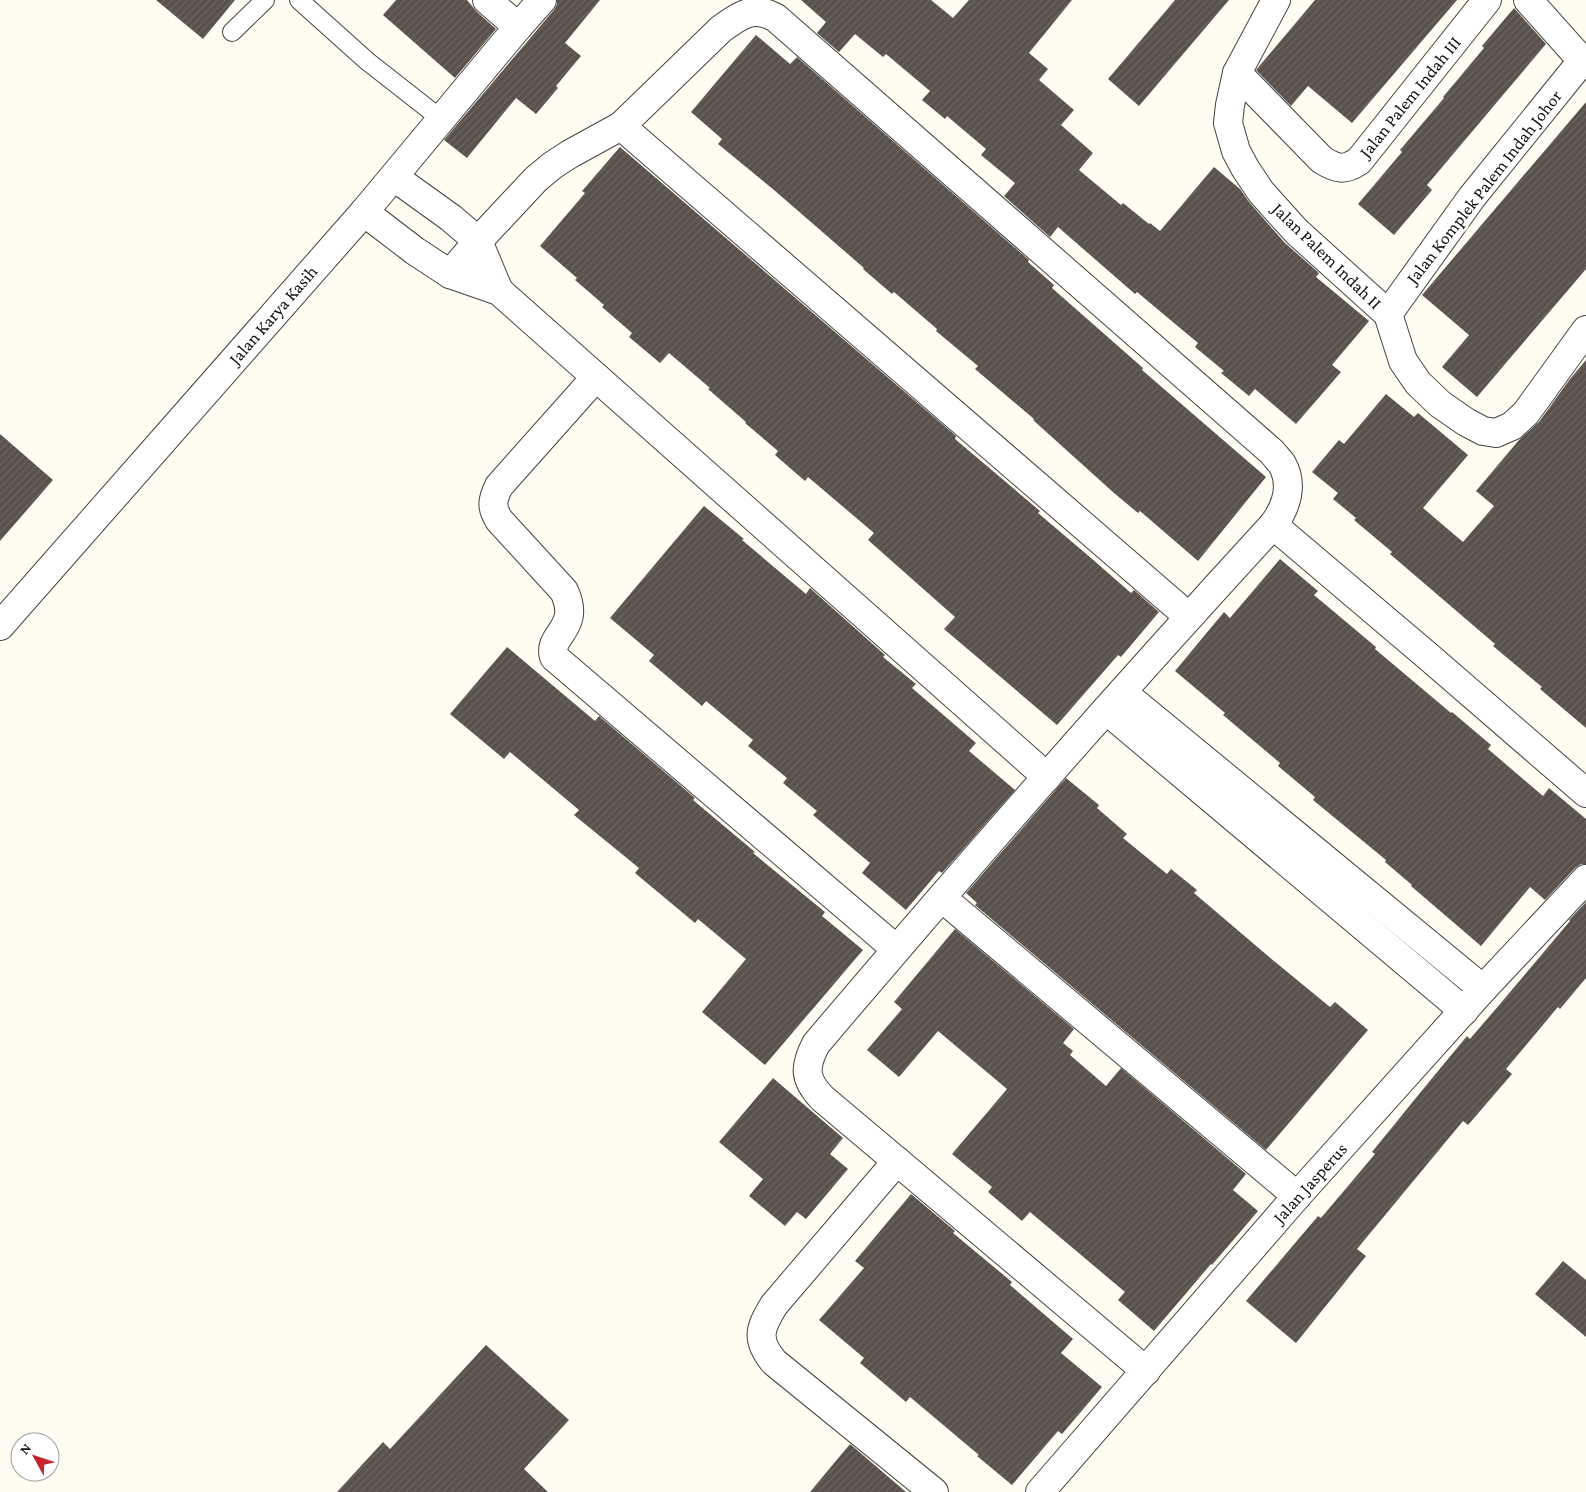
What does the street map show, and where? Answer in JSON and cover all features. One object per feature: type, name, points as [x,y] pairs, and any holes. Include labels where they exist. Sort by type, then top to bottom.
[{"type":"street","points":[[487,0],[518,27]]},
{"type":"street","name":"Jalan Karya Kasih","points":[[0,626],[364,212],[542,0]]},
{"type":"street","name":"Jalan Palem Indah II","points":[[1276,0],[1237,73],[1228,123],[1236,151],[1244,168],[1261,192],[1298,232],[1388,314],[1403,361],[1418,383],[1440,404],[1466,422],[1483,431],[1496,433],[1512,426],[1526,412],[1586,330]]},
{"type":"street","name":"Jalan Palem Indah III","points":[[1237,73],[1322,160],[1333,167],[1352,166],[1359,161],[1487,0]]},
{"type":"street","points":[[1528,0],[1584,63]]},
{"type":"street","points":[[450,274],[525,190],[553,165],[621,126],[721,29],[734,19],[756,11],[766,12],[776,18],[1272,452],[1282,465],[1289,490],[1283,510],[1273,525],[1114,701],[896,949],[816,1044],[807,1067],[808,1079],[822,1098],[1146,1371]]},
{"type":"street","name":"Jalan Komplek Palem Indah Johor","points":[[1388,314],[1472,197],[1584,63]]},
{"type":"street","points":[[621,126],[1189,617]]},
{"type":"street","points":[[394,177],[478,241],[499,291]]},
{"type":"street","points":[[364,212],[421,255],[450,274],[499,291],[1047,777]]},
{"type":"street","points":[[596,377],[499,486],[493,504],[494,512],[499,520],[564,591],[568,600],[570,615],[566,626],[554,644],[552,651],[554,656],[896,949]]},
{"type":"street","points":[[1273,525],[1586,792]]},
{"type":"street","points":[[1114,701],[1482,989]]},
{"type":"street","points":[[1114,701],[1464,1011]]},
{"type":"street","name":"Jalan Jasperus","points":[[1040,1492],[1297,1196],[1482,989],[1586,879]]},
{"type":"street","points":[[942,898],[1297,1196]]},
{"type":"street","points":[[897,1162],[774,1305],[764,1322],[761,1339],[765,1351],[774,1362],[934,1492]]},
{"type":"lane","points":[[232,32],[266,0]]},
{"type":"lane","points":[[299,0],[367,61],[441,119]]},
{"type":"building","points":[[156,0],[235,0],[203,39]]},
{"type":"building","points":[[396,0],[467,0],[496,29],[455,78],[383,15]]},
{"type":"building","points":[[557,0],[600,0],[565,43],[581,56],[536,114],[516,98],[467,158],[444,140],[554,10]]},
{"type":"building","points":[[801,0],[931,0],[953,18],[969,0],[1072,0],[1029,53],[1048,69],[1039,80],[1074,110],[1061,125],[1093,153],[1079,170],[1121,205],[1123,203],[1160,231],[1214,167],[1240,189],[1285,243],[1319,273],[1316,277],[1369,321],[1332,365],[1341,372],[1296,424],[1255,389],[1249,396],[1221,373],[1224,371],[1195,347],[1198,343],[1137,292],[1135,294],[1058,227],[1050,237],[1004,196],[1015,183],[981,155],[986,149],[947,116],[945,119],[922,100],[930,91],[886,54],[883,57],[855,34],[839,52],[817,33],[826,22]]},
{"type":"building","points":[[1175,0],[1229,0],[1139,106],[1108,79]]},
{"type":"building","points":[[1315,0],[1457,0],[1352,123],[1308,86],[1291,106],[1256,70]]},
{"type":"building","points":[[1514,8],[1546,44],[1427,185],[1432,190],[1394,235],[1358,204],[1402,152],[1400,150],[1444,98],[1484,48],[1482,46]]},
{"type":"building","points":[[756,35],[790,64],[797,57],[1029,260],[1028,262],[1054,285],[1052,288],[1143,368],[1142,370],[1266,477],[1198,561],[1140,511],[1138,513],[1114,493],[1034,419],[975,369],[978,366],[936,331],[937,329],[894,292],[892,294],[774,190],[718,144],[722,139],[691,112]]},
{"type":"building","points":[[1586,102],[1586,269],[1477,397],[1442,367],[1469,335],[1422,295]]},
{"type":"building","points":[[620,147],[956,436],[955,439],[1040,511],[1038,513],[1131,593],[1134,590],[1159,612],[1121,657],[1118,655],[1057,725],[944,629],[955,617],[868,540],[874,533],[808,477],[805,481],[775,455],[778,451],[669,353],[660,363],[629,337],[632,333],[575,280],[577,278],[540,246],[585,193],[582,191]]},
{"type":"building","points":[[1586,360],[1586,728],[1540,689],[1542,687],[1493,646],[1495,644],[1390,554],[1392,552],[1354,520],[1356,518],[1333,499],[1338,493],[1312,472],[1339,440],[1344,444],[1386,394],[1414,417],[1418,413],[1468,455],[1423,508],[1463,542],[1494,506],[1476,491],[1519,440],[1539,422]]},
{"type":"building","points":[[0,434],[53,480],[0,541]]},
{"type":"building","points":[[704,506],[806,594],[810,588],[885,655],[883,657],[916,684],[912,688],[976,743],[969,751],[1015,790],[942,873],[939,871],[906,910],[862,873],[870,863],[813,815],[817,811],[783,783],[787,778],[748,746],[753,740],[706,701],[702,706],[649,661],[654,655],[610,618]]},
{"type":"building","points":[[1280,559],[1318,591],[1314,595],[1376,647],[1375,649],[1491,745],[1488,749],[1543,796],[1549,788],[1586,819],[1586,864],[1581,864],[1575,868],[1545,900],[1530,887],[1481,946],[1411,886],[1385,862],[1386,860],[1313,800],[1315,797],[1278,766],[1280,763],[1175,671],[1224,612],[1230,618]]},
{"type":"building","points":[[507,647],[595,721],[599,716],[695,798],[693,800],[755,852],[753,853],[825,912],[822,916],[863,950],[765,1065],[702,1012],[746,959],[698,919],[695,923],[635,873],[639,868],[574,815],[579,810],[510,752],[504,759],[450,714]]},
{"type":"building","points":[[1066,778],[1099,805],[1097,808],[1127,834],[1123,838],[1167,874],[1171,869],[1197,890],[1194,893],[1330,1007],[1335,1002],[1368,1030],[1266,1150],[975,905],[977,903],[966,893]]},
{"type":"building","points":[[1586,902],[1586,978],[1560,1009],[1558,1007],[1506,1069],[1512,1074],[1468,1125],[1463,1121],[1357,1249],[1366,1256],[1296,1343],[1246,1301],[1318,1216],[1321,1218],[1375,1154],[1372,1152],[1467,1036],[1470,1039]]},
{"type":"building","points":[[955,929],[1074,1029],[1063,1043],[1073,1051],[1070,1055],[1106,1086],[1121,1068],[1246,1174],[1233,1190],[1258,1211],[1154,1331],[1118,1300],[1125,1292],[1030,1212],[1022,1221],[988,1192],[992,1187],[952,1154],[1007,1089],[938,1031],[899,1077],[867,1050],[902,1009],[894,1002]]},
{"type":"building","points":[[773,1078],[843,1138],[830,1154],[848,1169],[806,1219],[797,1212],[785,1226],[749,1196],[763,1179],[719,1142]]},
{"type":"building","points":[[911,1194],[955,1231],[953,1233],[1012,1282],[1010,1285],[1073,1339],[1061,1353],[1102,1387],[1062,1434],[1058,1431],[1012,1485],[910,1397],[906,1402],[860,1363],[864,1358],[819,1320],[864,1268],[855,1261]]},
{"type":"building","points":[[1563,1261],[1586,1280],[1586,1337],[1535,1294]]},
{"type":"building","points":[[486,1345],[569,1420],[524,1469],[548,1492],[337,1492],[383,1442],[390,1449]]},
{"type":"building","points":[[850,1444],[906,1492],[810,1492]]}]
